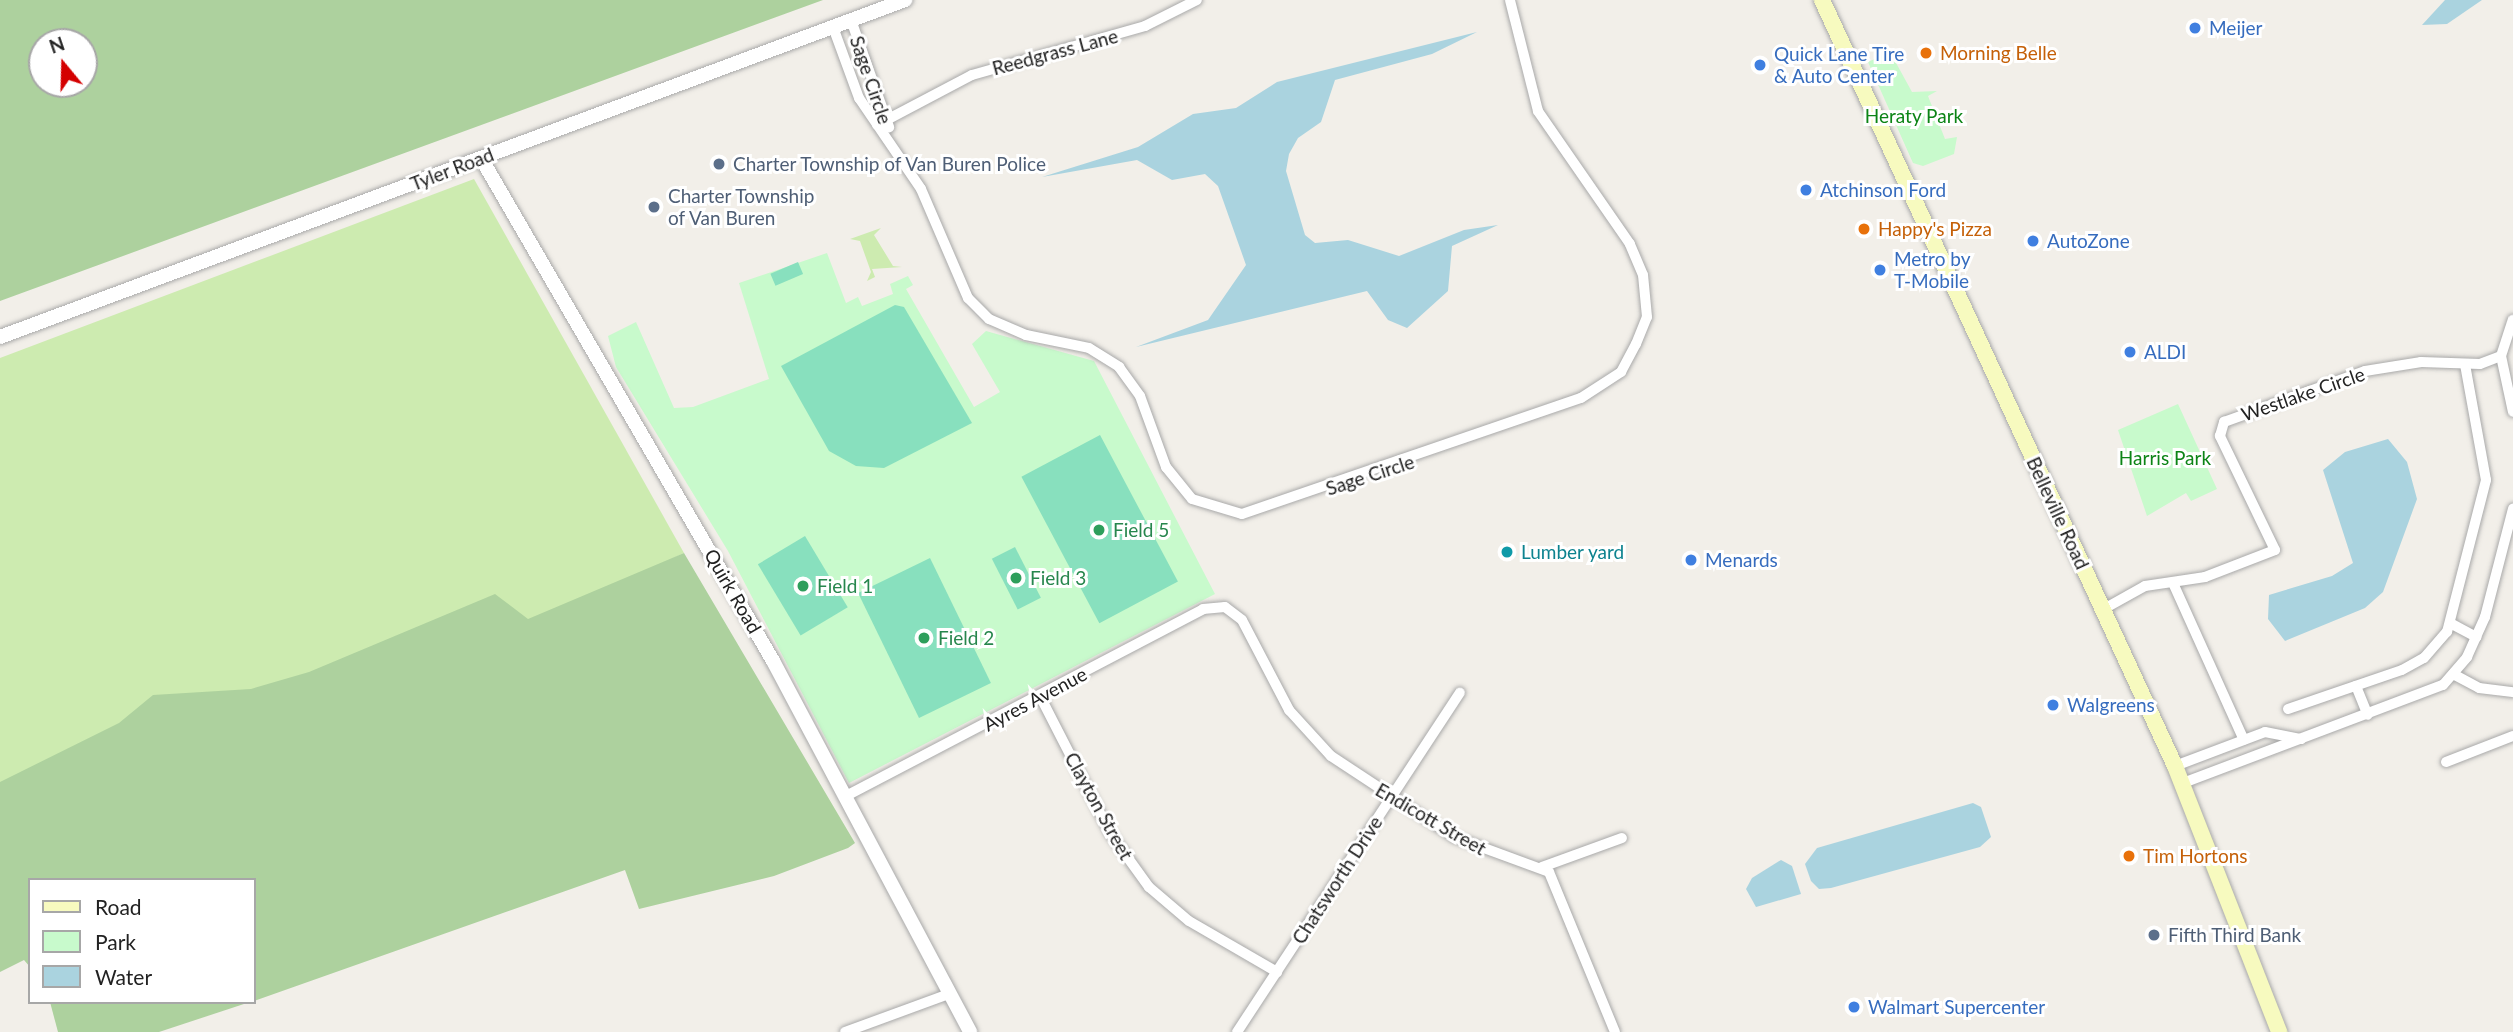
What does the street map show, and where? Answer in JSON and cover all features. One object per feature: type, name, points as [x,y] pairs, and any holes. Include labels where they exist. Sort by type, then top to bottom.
[{"type":"main road","name":"Belleville Road","points":[[1822,0],[2183,783],[2279,1032]]},
{"type":"street","name":"Tyler Road","points":[[0,337],[905,0]]},
{"type":"street","name":"Reedgrass Lane","points":[[877,125],[972,75],[1145,26],[1197,0]]},
{"type":"street","name":"Sage Circle","points":[[832,27],[859,98],[921,189],[968,298],[989,319],[1026,335],[1089,348],[1119,367],[1140,396],[1166,467],[1192,499],[1213,511],[1242,514],[1581,398],[1621,372],[1636,344],[1647,317],[1643,275],[1630,244],[1538,111],[1510,0]]},
{"type":"street","name":"Sage Circle","points":[[851,20],[889,120],[889,140]]},
{"type":"street","name":"Quirk Road","points":[[481,158],[846,796],[970,1032]]},
{"type":"street","points":[[2513,320],[2501,356],[2513,412]]},
{"type":"street","name":"Westlake Circle","points":[[2102,610],[2145,586],[2173,583],[2275,550],[2220,436],[2224,422],[2365,371],[2421,362],[2465,365],[2501,356]]},
{"type":"street","points":[[2288,709],[2356,686],[2424,658],[2450,623],[2486,480],[2465,365]]},
{"type":"street","points":[[2183,783],[2443,685],[2476,637],[2509,540],[2513,509]]},
{"type":"street","points":[[2173,583],[2244,740]]},
{"type":"street","name":"Ayres Avenue","points":[[846,796],[1203,609],[1225,607]]},
{"type":"street","name":"Endicott Street","points":[[1225,607],[1242,620],[1302,728],[1390,797],[1465,843],[1542,867]]},
{"type":"street","points":[[2450,623],[2476,637]]},
{"type":"street","points":[[2453,674],[2479,688],[2513,692]]},
{"type":"street","points":[[2356,686],[2368,715]]},
{"type":"street","name":"Chatsworth Drive","points":[[1237,1032],[1460,694]]},
{"type":"street","name":"Clayton Street","points":[[1040,696],[1110,833],[1149,887],[1189,921],[1277,972]]},
{"type":"street","points":[[2175,766],[2265,732],[2301,739]]},
{"type":"street","points":[[2446,762],[2513,736]]},
{"type":"street","points":[[1615,1032],[1559,887],[1542,867],[1622,838]]},
{"type":"street","points":[[845,1032],[949,993]]},
{"type":"green space","points":[[0,0],[823,0],[0,301]]},
{"type":"green space","name":"Heraty Park","points":[[1883,55],[1895,61],[1912,92],[1937,91],[1928,96],[1945,139],[1957,137],[1954,154],[1923,166],[1913,163],[1868,62]]},
{"type":"green space","points":[[474,179],[684,553],[529,628],[0,793],[0,358]]},
{"type":"green space","points":[[881,228],[874,235],[893,266],[902,267],[872,269],[875,277],[867,281],[871,272],[860,241],[850,239]]},
{"type":"green space","points":[[827,253],[846,303],[858,297],[862,306],[893,294],[890,284],[908,276],[913,285],[906,289],[974,407],[1000,392],[972,344],[986,331],[1094,361],[1215,594],[849,783],[728,551],[616,367],[608,336],[636,322],[674,408],[693,407],[769,379],[739,283]]},
{"type":"green space","points":[[798,262],[803,274],[775,286],[770,274]]},
{"type":"green space","points":[[895,305],[904,307],[972,423],[884,468],[856,466],[829,451],[781,366]]},
{"type":"green space","name":"Harris Park","points":[[2178,404],[2217,489],[2191,501],[2186,493],[2147,516],[2118,430]]},
{"type":"green space","name":"Field 5","points":[[1100,435],[1178,582],[1099,623],[1021,477]]},
{"type":"green space","name":"Field 1","points":[[805,536],[848,607],[801,635],[758,564]]},
{"type":"green space","name":"Field 3","points":[[1015,547],[1041,598],[1018,610],[992,559]]},
{"type":"green space","points":[[684,553],[855,843],[774,876],[639,909],[625,870],[256,1000],[256,878],[28,878],[28,965],[24,960],[0,972],[0,782],[119,723],[153,695],[251,689],[309,672],[495,594],[528,619]]},
{"type":"green space","name":"Field 2","points":[[930,558],[991,683],[919,718],[858,593]]},
{"type":"green space","points":[[51,1004],[244,1004],[159,1032],[58,1032]]},
{"type":"water","points":[[2445,0],[2482,0],[2447,24],[2422,25]]},
{"type":"water","points":[[1477,32],[1432,54],[1335,80],[1321,122],[1298,138],[1289,154],[1286,171],[1305,235],[1315,243],[1348,240],[1399,256],[1464,230],[1498,225],[1452,246],[1448,291],[1407,328],[1388,320],[1367,291],[1136,347],[1208,320],[1246,265],[1218,186],[1205,174],[1172,180],[1137,160],[1042,177],[1138,147],[1193,114],[1236,108],[1277,82]]},
{"type":"water","points":[[2388,439],[2407,462],[2417,499],[2383,592],[2365,608],[2285,641],[2268,619],[2269,595],[2332,576],[2353,563],[2323,470],[2345,452]]},
{"type":"water","points":[[1973,803],[1981,807],[1991,837],[1980,847],[1831,888],[1819,889],[1811,881],[1805,864],[1817,848]]},
{"type":"water","points":[[1781,860],[1792,866],[1801,894],[1756,907],[1746,889],[1752,878]]},
{"type":"place","name":"Meijer","points":[[2195,28]]},
{"type":"place","name":"Morning Belle","points":[[1926,53]]},
{"type":"place","name":"Quick Lane Tire & Auto Center","points":[[1760,65]]},
{"type":"place","name":"Charter Township of Van Buren Police","points":[[719,164]]},
{"type":"place","name":"Atchinson Ford","points":[[1806,190]]},
{"type":"place","name":"Charter Township of Van Buren","points":[[654,207]]},
{"type":"place","name":"Happy's Pizza","points":[[1864,229]]},
{"type":"place","name":"AutoZone","points":[[2033,241]]},
{"type":"place","name":"Metro by T-Mobile","points":[[1880,270]]},
{"type":"place","name":"ALDI","points":[[2130,352]]},
{"type":"place","name":"Field 5","points":[[1099,530]]},
{"type":"place","name":"Lumber yard","points":[[1507,552]]},
{"type":"place","name":"Menards","points":[[1691,560]]},
{"type":"place","name":"Field 3","points":[[1016,578]]},
{"type":"place","name":"Field 1","points":[[803,586]]},
{"type":"place","name":"Field 2","points":[[924,638]]},
{"type":"place","name":"Walgreens","points":[[2053,705]]},
{"type":"place","name":"Tim Hortons","points":[[2129,856]]},
{"type":"place","name":"Fifth Third Bank","points":[[2154,935]]},
{"type":"place","name":"Walmart Supercenter","points":[[1854,1007]]}]
